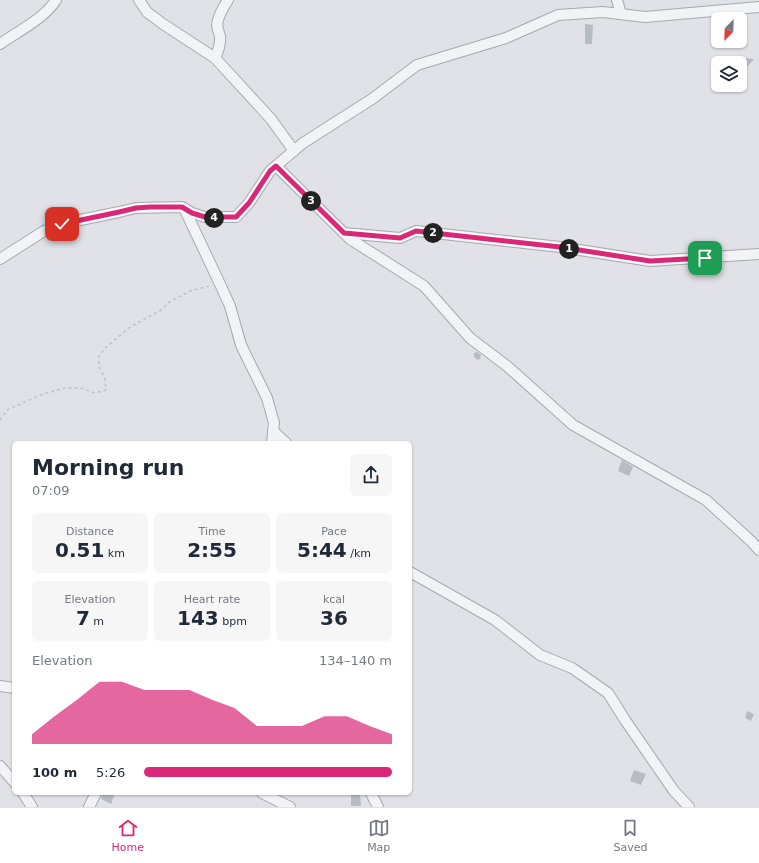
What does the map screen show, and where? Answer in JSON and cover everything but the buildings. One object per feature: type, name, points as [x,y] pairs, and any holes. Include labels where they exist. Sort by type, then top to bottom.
[{"type":"street","points":[[0,44],[36,20],[56,0]]},
{"type":"street","points":[[139,0],[147,12],[214,58],[271,119],[294,151]]},
{"type":"street","points":[[214,58],[220,46],[217,21],[228,0]]},
{"type":"street","points":[[618,0],[621,14]]},
{"type":"street","points":[[0,259],[44,231],[62,224],[136,208],[182,207],[192,213],[205,217],[236,217],[249,203],[270,171],[303,143],[372,99],[417,65],[506,38],[558,15],[603,12],[645,17],[759,7]]},
{"type":"street","points":[[276,166],[350,239],[424,286],[470,338],[507,366],[573,425],[706,500],[759,550]]},
{"type":"street","points":[[184,208],[230,306],[241,345],[267,398],[274,423],[272,441]]},
{"type":"street","points":[[344,233],[400,238],[416,231],[560,247],[650,261],[759,254]]},
{"type":"street","points":[[273,431],[284,441]]},
{"type":"street","points":[[412,573],[495,620],[540,655],[572,668],[608,693],[674,791],[690,807]]},
{"type":"street","points":[[0,686],[12,688]]},
{"type":"street","points":[[0,766],[12,780]]},
{"type":"street","points":[[24,795],[32,807]]},
{"type":"street","points":[[89,807],[95,795]]},
{"type":"street","points":[[266,795],[290,807]]},
{"type":"street","points":[[372,795],[378,807]]},
{"type":"path","points":[[0,420],[8,410],[43,394],[65,388],[81,388],[95,392],[106,390],[105,379],[99,366],[99,356],[105,348],[130,327],[161,310],[169,302],[190,291],[220,284]]},
{"type":"route","points":[[62,224],[136,208],[150,207],[182,207],[192,213],[205,217],[236,217],[249,203],[270,171],[276,166],[344,233],[400,238],[416,231],[560,247],[650,261],[705,258]]}]
